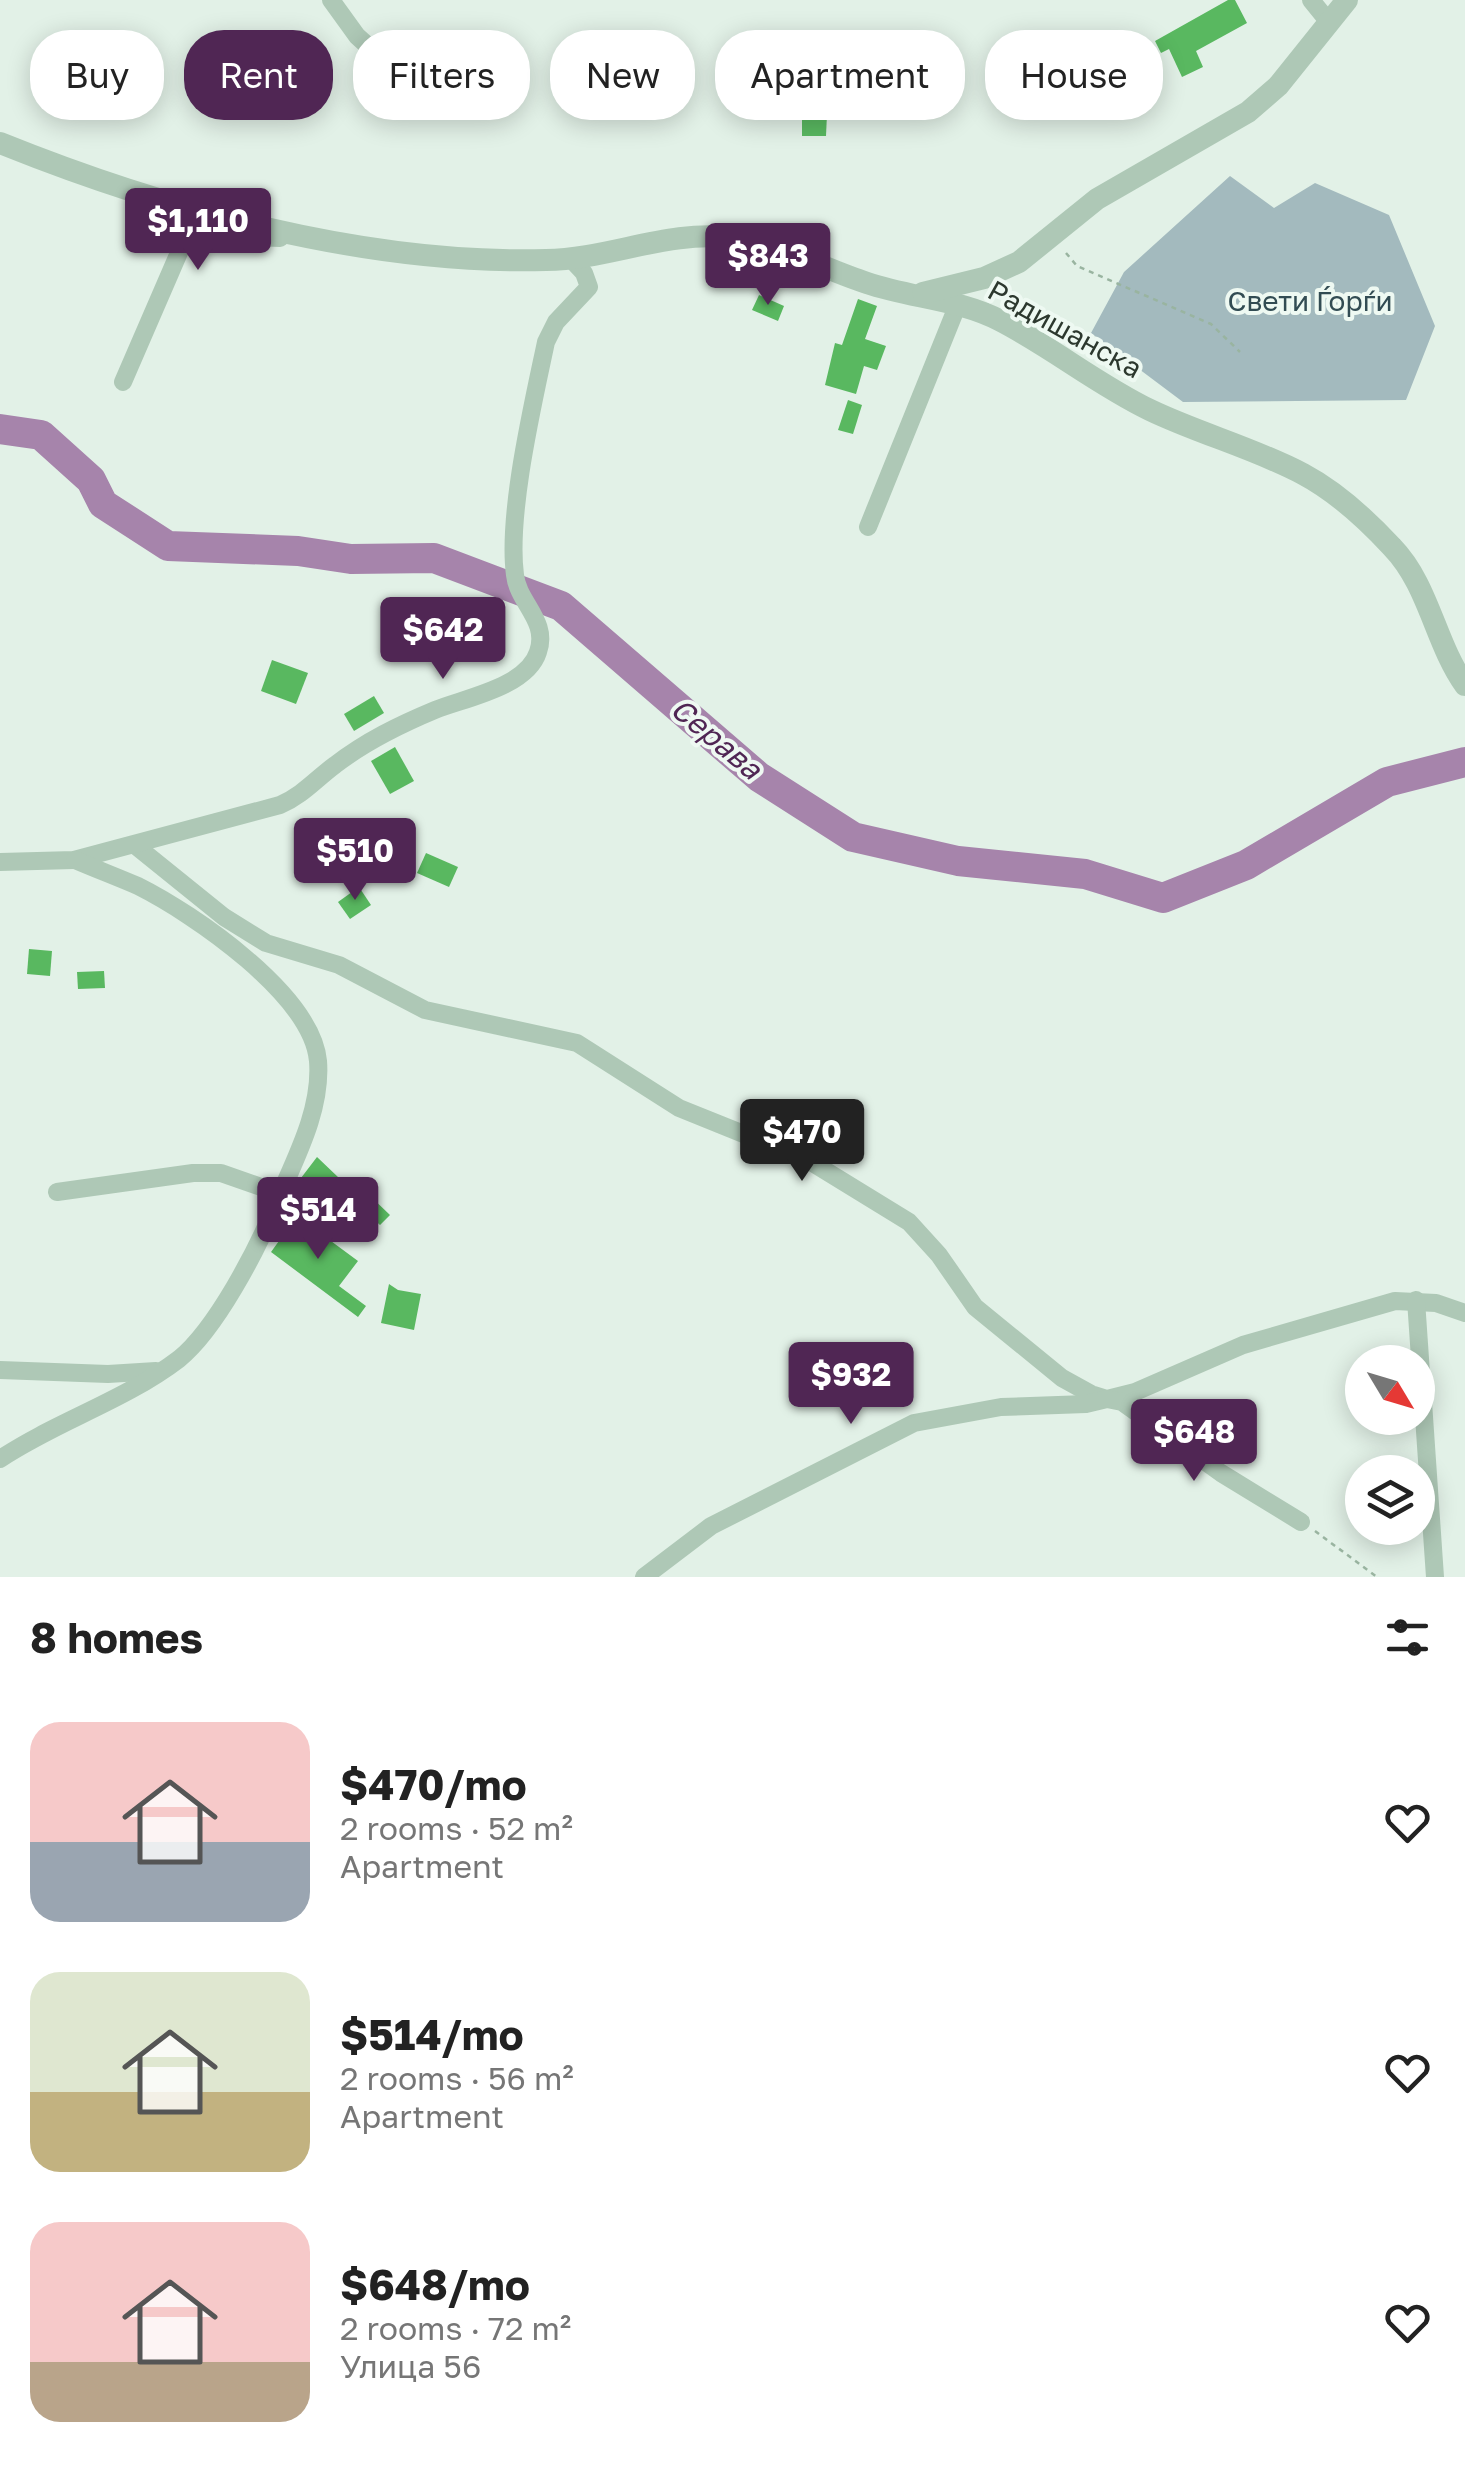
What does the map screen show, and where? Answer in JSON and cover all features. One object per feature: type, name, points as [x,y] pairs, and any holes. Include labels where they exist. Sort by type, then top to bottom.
[{"type":"street","points":[[331,0],[354,30]]},
{"type":"street","points":[[1311,0],[1328,21]]},
{"type":"street","points":[[914,294],[960,286],[1002,271],[1097,198],[1248,112],[1278,86],[1346,0]]},
{"type":"street","name":"Радишанска","points":[[0,143],[139,192],[318,237],[411,252],[570,259],[677,238],[733,238],[770,246],[863,282],[958,304],[1012,327],[1147,408],[1268,457],[1308,476],[1334,495],[1395,550],[1423,594],[1465,685]]},
{"type":"street","points":[[123,382],[181,248],[191,239],[203,235],[318,237]]},
{"type":"street","points":[[0,862],[74,860],[136,846],[293,799],[379,734],[510,680],[536,658],[539,627],[515,580],[514,540],[546,342],[556,322],[588,288],[588,280],[570,259]]},
{"type":"street","points":[[868,528],[958,304]]},
{"type":"street","points":[[136,846],[224,917],[257,938],[339,965],[425,1010],[576,1043],[678,1108],[748,1133],[838,1177],[909,1222],[939,1255],[975,1308],[1006,1336],[1077,1388],[1136,1410],[1221,1474],[1301,1522]]},
{"type":"street","points":[[0,1458],[99,1408],[162,1370],[197,1339],[262,1238],[310,1122],[318,1074],[315,1046],[290,1001],[210,934],[161,900],[74,860]]},
{"type":"street","points":[[57,1192],[192,1173],[220,1173],[280,1194]]},
{"type":"street","points":[[1416,1300],[1435,1577]]},
{"type":"street","points":[[644,1577],[711,1526],[914,1422],[1001,1407],[1086,1404],[1107,1399],[1134,1392],[1243,1345],[1395,1302],[1416,1300],[1465,1314]]},
{"type":"street","points":[[0,1370],[108,1374],[162,1370]]},
{"type":"path","points":[[1052,236],[1078,266],[1211,324],[1240,352]]},
{"type":"path","points":[[1301,1522],[1377,1577]]},
{"type":"green space","name":"Свети Ѓорѓи","points":[[1230,176],[1274,208],[1315,183],[1389,215],[1435,326],[1406,400],[1183,402],[1091,333],[1124,272]]},
{"type":"building","points":[[1228,0],[1235,0],[1247,23],[1196,51],[1203,67],[1182,77],[1169,49],[1163,52],[1163,37]]},
{"type":"building","points":[[802,120],[827,120],[826,136],[802,136]]},
{"type":"building","points":[[759,295],[784,306],[778,321],[752,310]]},
{"type":"building","points":[[858,299],[877,306],[865,339],[886,346],[877,370],[864,366],[856,394],[825,385],[835,343],[842,345]]},
{"type":"building","points":[[848,400],[862,405],[853,434],[838,430]]},
{"type":"building","points":[[272,660],[308,673],[296,704],[261,691]]},
{"type":"building","points":[[374,696],[384,713],[354,731],[344,714]]},
{"type":"building","points":[[395,747],[414,781],[390,794],[371,761]]},
{"type":"building","points":[[426,853],[458,867],[449,887],[417,873]]},
{"type":"building","points":[[359,887],[371,905],[350,919],[338,902]]},
{"type":"building","points":[[29,949],[52,951],[50,976],[27,974]]},
{"type":"building","points":[[104,971],[105,988],[78,989],[77,972]]},
{"type":"building","points":[[317,1157],[360,1198],[366,1192],[390,1215],[380,1225],[356,1203],[342,1218],[301,1178]]},
{"type":"building","points":[[297,1216],[358,1261],[339,1286],[366,1306],[358,1317],[271,1252]]},
{"type":"building","points":[[389,1284],[398,1290],[421,1294],[414,1330],[381,1323]]},
{"type":"waterway","name":"Серава","points":[[0,429],[41,435],[91,480],[103,504],[168,546],[298,551],[351,559],[434,558],[561,606],[759,777],[853,837],[958,861],[1085,874],[1163,898],[1246,865],[1387,782],[1465,762]]}]
